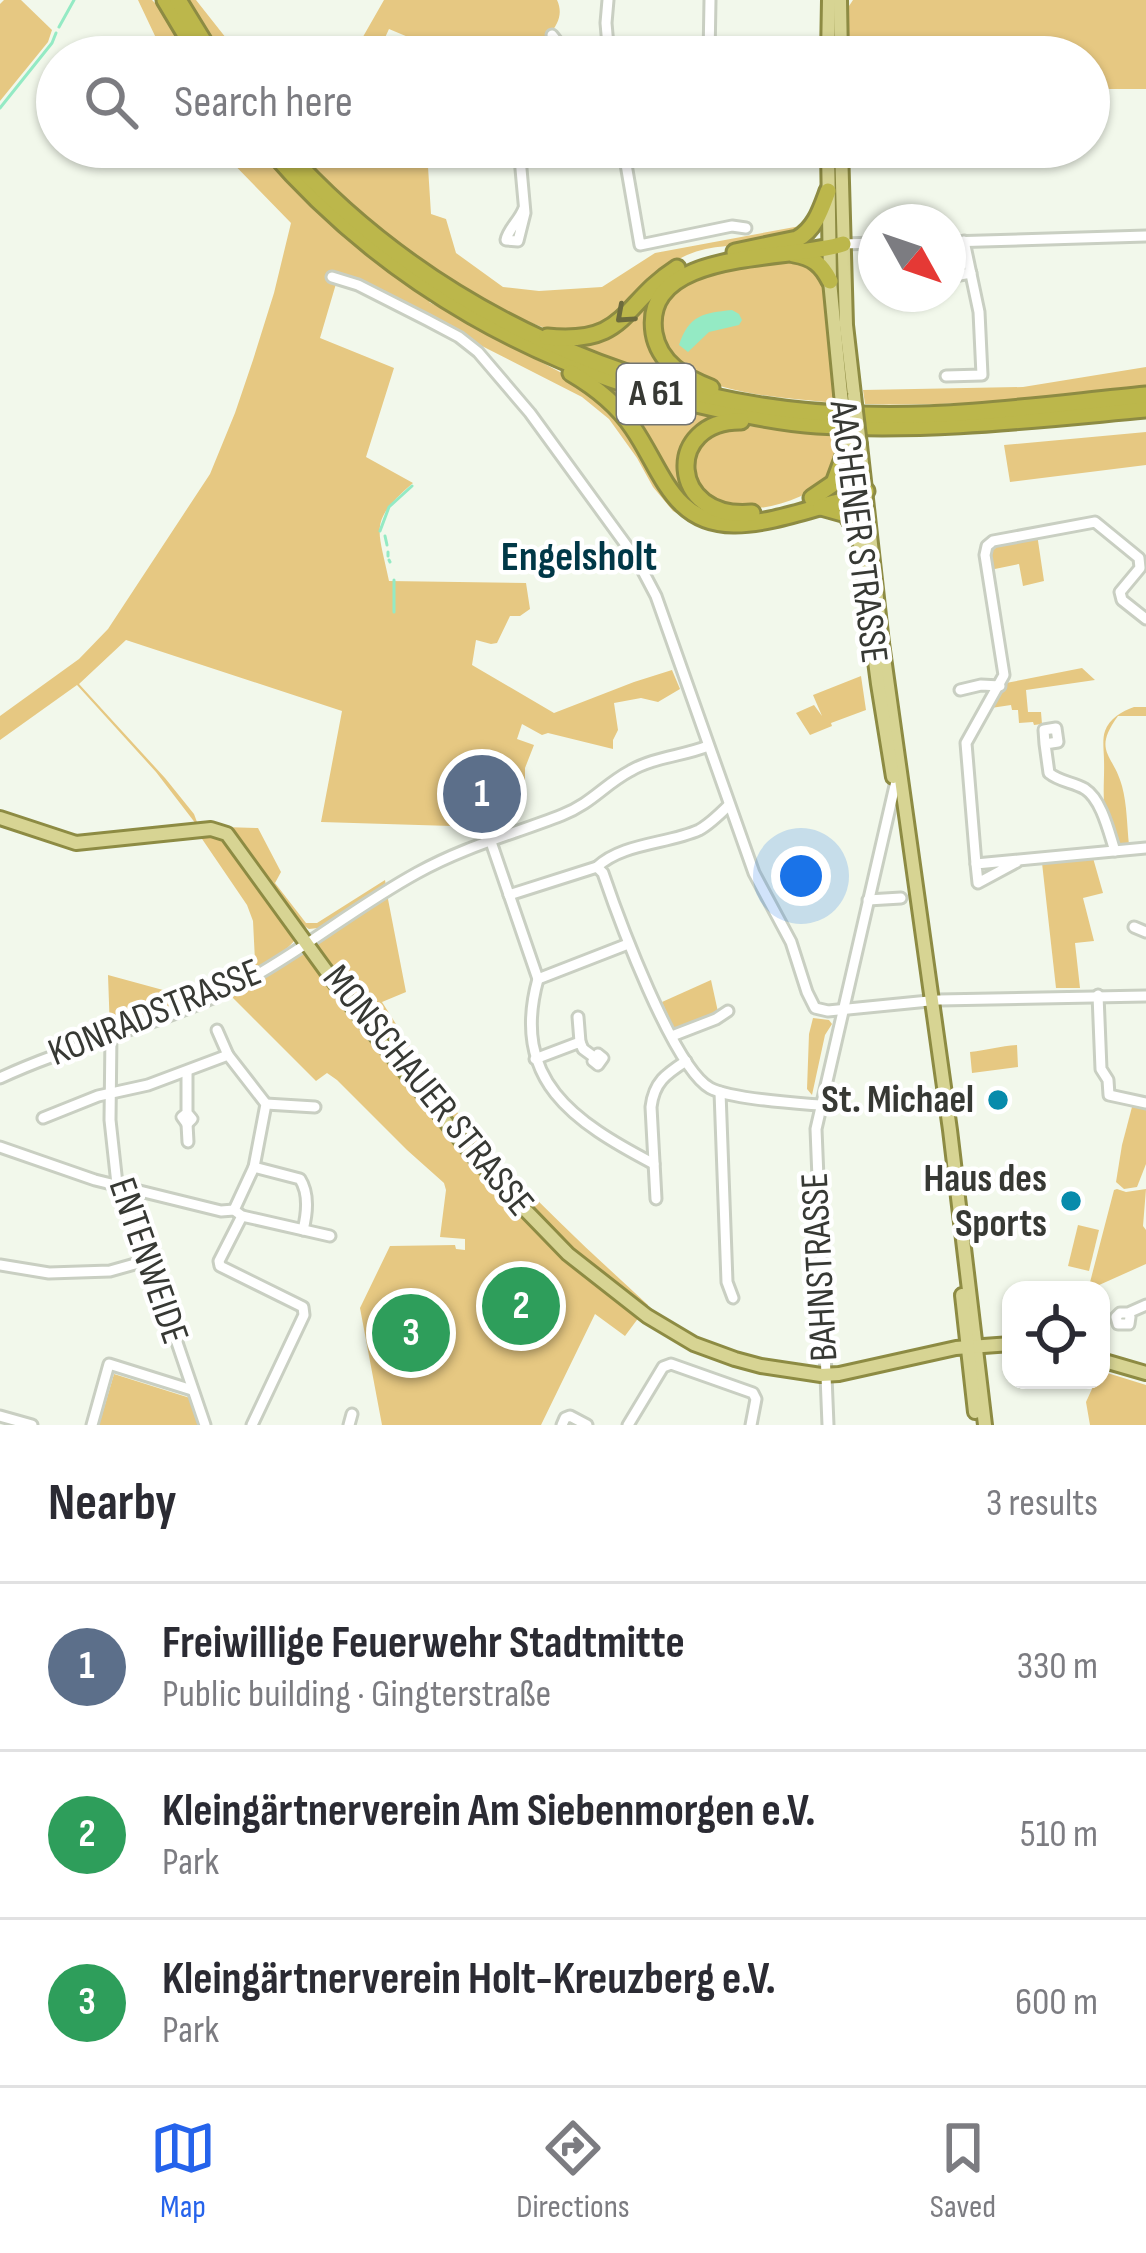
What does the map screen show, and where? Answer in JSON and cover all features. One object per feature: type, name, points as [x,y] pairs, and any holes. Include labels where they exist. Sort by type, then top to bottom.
[{"type":"highway","points":[[165,0],[186,36]]},
{"type":"highway","points":[[178,0],[200,36]]},
{"type":"highway","name":"A 61","points":[[288,168],[330,212],[396,266],[465,312],[592,374],[669,398],[830,426],[926,428],[1146,410]]},
{"type":"highway","name":"A 61","points":[[303,168],[346,211],[413,265],[516,328],[623,373],[719,397],[865,416],[954,413],[1146,395]]},
{"type":"highway","points":[[770,405],[708,387],[677,370],[657,342],[654,314],[666,290],[691,271],[785,248],[805,235],[828,191]]},
{"type":"highway","points":[[516,328],[548,337],[591,338],[618,323],[664,276],[686,263],[834,244]]},
{"type":"highway","points":[[785,248],[815,261],[830,281]]},
{"type":"highway","points":[[531,348],[611,401],[668,488],[683,505],[718,523],[747,524],[815,502],[834,483],[851,445]]},
{"type":"highway","points":[[786,422],[732,421],[707,429],[688,453],[686,479],[692,492],[704,503],[729,513],[749,514],[858,493]]},
{"type":"highway","points":[[815,502],[846,514],[858,532]]},
{"type":"main road","points":[[828,36],[829,0]]},
{"type":"main road","points":[[840,0],[841,36]]},
{"type":"main road","name":"AACHENER STRASSE","points":[[828,168],[846,325],[851,445],[896,789],[932,1000],[981,1425]]},
{"type":"main road","name":"AACHENER STRASSE","points":[[839,168],[830,281],[847,395]]},
{"type":"main road","name":"AACHENER STRASSE","points":[[858,493],[858,532],[920,914]]},
{"type":"main road","name":"MONSCHAUER STRASSE","points":[[0,818],[65,841],[86,843],[220,830],[234,840],[400,1068],[506,1193],[593,1276],[694,1344],[761,1366],[825,1375],[971,1346],[1002,1344]]},
{"type":"main road","points":[[1110,1363],[1146,1373]]},
{"type":"street","points":[[608,0],[608,36]]},
{"type":"street","points":[[709,36],[710,0]]},
{"type":"street","points":[[521,168],[524,208]]},
{"type":"street","points":[[626,168],[640,245],[732,226],[746,228]]},
{"type":"street","points":[[966,242],[1146,236]]},
{"type":"street","points":[[834,244],[858,243]]},
{"type":"street","points":[[946,376],[982,376],[979,312],[966,251]]},
{"type":"street","points":[[966,274],[971,273]]},
{"type":"street","points":[[332,277],[358,285],[474,348],[508,386],[645,573],[754,873],[791,942],[815,1007],[828,1011],[932,1000],[1146,995]]},
{"type":"street","points":[[1017,862],[978,883],[966,742],[1004,675],[987,546],[1084,522],[1100,525],[1139,558],[1140,568],[1120,592],[1122,600],[1146,619]]},
{"type":"street","points":[[960,690],[1000,686]]},
{"type":"street","points":[[1045,744],[1049,773],[1085,789],[1115,851]]},
{"type":"street","name":"KONRADSTRASSE","points":[[0,1078],[58,1052],[195,1006],[237,986],[413,875],[490,838],[561,816],[592,801],[633,769],[708,746]]},
{"type":"street","name":"BAHNSTRASSE","points":[[890,807],[894,762]]},
{"type":"street","name":"BAHNSTRASSE","points":[[828,1425],[815,1146],[819,1105],[896,789]]},
{"type":"street","points":[[509,895],[697,831],[729,805]]},
{"type":"street","points":[[490,838],[538,979],[532,1048],[546,1082],[590,1126],[654,1164]]},
{"type":"street","points":[[976,864],[1146,848]]},
{"type":"street","points":[[598,866],[628,944],[698,1079],[721,1092],[819,1105]]},
{"type":"street","points":[[868,900],[901,898]]},
{"type":"street","points":[[1134,927],[1146,932]]},
{"type":"street","points":[[538,979],[628,944]]},
{"type":"street","points":[[1098,995],[1101,1069],[1109,1095],[1146,1103]]},
{"type":"street","points":[[672,1036],[728,1011]]},
{"type":"street","points":[[578,1017],[580,1042],[593,1058]]},
{"type":"street","points":[[217,1030],[228,1055],[266,1104],[254,1167],[220,1266],[303,1307],[304,1315],[252,1425]]},
{"type":"street","name":"ENTENWEIDE","points":[[111,1034],[111,1152],[117,1184],[149,1260],[205,1425]]},
{"type":"street","points":[[535,1060],[580,1042]]},
{"type":"street","points":[[43,1118],[228,1055]]},
{"type":"street","points":[[656,1199],[652,1095],[660,1079],[686,1061]]},
{"type":"street","points":[[187,1072],[188,1142]]},
{"type":"street","points":[[721,1092],[727,1282],[733,1298]]},
{"type":"street","points":[[266,1104],[315,1107]]},
{"type":"street","points":[[0,1148],[95,1180],[330,1236]]},
{"type":"street","points":[[254,1167],[299,1178],[305,1187],[304,1230]]},
{"type":"street","points":[[0,1264],[49,1273],[110,1271],[149,1260]]},
{"type":"street","points":[[1128,1313],[1146,1305]]},
{"type":"street","points":[[92,1425],[110,1364],[192,1390]]},
{"type":"street","points":[[628,1425],[663,1367],[671,1364],[753,1393],[757,1399],[751,1425]]},
{"type":"street","points":[[0,1416],[32,1425]]},
{"type":"street","points":[[562,1425],[570,1417],[581,1424]]},
{"type":"shaded area","points":[[21,0],[52,30],[50,36],[36,36],[36,57],[0,101],[0,4]]},
{"type":"shaded area","points":[[138,0],[196,0],[224,36],[155,36]]},
{"type":"shaded area","points":[[384,0],[557,0],[560,8],[549,36],[406,36],[389,29],[386,36],[363,36]]},
{"type":"shaded area","points":[[853,0],[1146,0],[1146,89],[1110,89],[1110,36],[849,36]]},
{"type":"shaded area","points":[[237,168],[428,168],[431,214],[446,219],[456,253],[503,287],[539,291],[602,287],[655,253],[811,224],[781,239],[687,255],[607,320],[579,332],[536,325],[446,281],[429,302],[573,379],[611,408],[701,525],[673,511],[609,419],[582,397],[338,277],[320,338],[394,368],[366,457],[413,483],[389,507],[380,526],[389,581],[526,583],[530,609],[510,616],[497,643],[476,640],[472,665],[554,713],[672,670],[680,689],[658,702],[641,698],[614,703],[618,730],[613,749],[542,735],[522,724],[517,739],[534,745],[525,780],[455,784],[451,826],[321,822],[342,711],[126,640],[79,684],[165,778],[197,822],[223,825],[196,824],[77,685],[0,740],[0,716],[79,659],[108,629],[210,474],[274,293],[291,223]]},
{"type":"shaded area","points":[[785,257],[810,260],[822,281],[834,403],[759,395],[704,380],[678,363],[663,339],[664,304],[681,284],[709,272]]},
{"type":"shaded area","points":[[707,260],[692,269],[650,322],[691,384],[571,344],[592,342],[678,271]]},
{"type":"shaded area","points":[[732,310],[742,320],[739,325],[709,332],[688,352],[679,345],[698,317]]},
{"type":"shaded area","points":[[1146,367],[1146,390],[1076,396],[900,405],[865,404],[863,390],[1023,387]]},
{"type":"shaded area","points":[[598,384],[725,418],[696,434],[689,491],[743,517],[789,508],[751,520],[720,520],[681,497]]},
{"type":"shaded area","points":[[735,425],[836,433],[832,479],[800,497],[763,508],[733,507],[701,495],[693,467],[695,449],[709,436]]},
{"type":"shaded area","points":[[1146,432],[1146,465],[1010,482],[1004,445]]},
{"type":"shaded area","points":[[1037,534],[1044,581],[1023,586],[1019,564],[990,570],[991,546]]},
{"type":"shaded area","points":[[1082,668],[1095,680],[1026,690],[1028,712],[1041,712],[1042,724],[1019,723],[1018,710],[1011,705],[991,708],[1006,683]]},
{"type":"shaded area","points":[[861,676],[866,710],[810,735],[796,713],[814,705],[822,716],[813,695]]},
{"type":"shaded area","points":[[1146,707],[1146,716],[1118,716],[1105,745],[1124,793],[1129,845],[1120,844],[1106,814],[1103,742],[1110,723],[1121,713]]},
{"type":"shaded area","points":[[224,827],[258,828],[281,872],[275,883],[306,923],[317,923],[385,880],[386,886],[309,929]]},
{"type":"shaded area","points":[[198,833],[223,835],[295,940],[234,983],[183,1005],[110,1031],[108,975],[196,999],[196,993],[255,961],[253,921],[247,905]]},
{"type":"shaded area","points":[[1093,858],[1103,893],[1083,898],[1094,941],[1075,943],[1080,988],[1056,988],[1042,863]]},
{"type":"shaded area","points":[[387,894],[406,992],[382,1002],[443,1094],[487,1147],[648,1305],[625,1336],[595,1314],[541,1425],[382,1425],[360,1308],[390,1246],[455,1245],[465,1250],[465,1239],[440,1237],[444,1183],[337,1080],[327,1073],[316,1081],[230,995],[294,959]]},
{"type":"shaded area","points":[[711,980],[715,1017],[674,1029],[662,1002]]},
{"type":"shaded area","points":[[813,1018],[832,1024],[825,1035],[812,1095],[807,1089]]},
{"type":"shaded area","points":[[1017,1045],[1018,1067],[972,1073],[970,1052]]},
{"type":"shaded area","points":[[1146,1105],[1146,1164],[1137,1187],[1124,1189],[1116,1182],[1132,1107]]},
{"type":"shaded area","points":[[1146,1189],[1146,1264],[1108,1281],[1090,1281],[1114,1190]]},
{"type":"shaded area","points":[[1078,1225],[1099,1230],[1089,1271],[1068,1266]]},
{"type":"shaded area","points":[[114,1374],[190,1398],[201,1425],[99,1425]]},
{"type":"shaded area","points":[[1110,1374],[1146,1385],[1146,1425],[1090,1425],[1086,1402],[1092,1389],[1110,1389]]},
{"type":"waterway","points":[[59,27],[74,0]]},
{"type":"waterway","points":[[0,108],[36,63]]},
{"type":"waterway","points":[[380,531],[389,507],[412,486]]},
{"type":"waterway","points":[[385,536],[387,545]]},
{"type":"waterway","points":[[394,580],[394,612]]},
{"type":"place","name":"Freiwillige Feuerwehr Stadtmitte","points":[[482,794]]},
{"type":"place","name":"St. Michael","points":[[998,1100]]},
{"type":"place","name":"Haus des Sports","points":[[1071,1201]]},
{"type":"place","name":"Kleingärtnerverein Am Siebenmorgen e.V.","points":[[521,1306]]},
{"type":"place","name":"Kleingärtnerverein Holt-Kreuzberg e.V.","points":[[411,1333]]},
{"type":"district","name":"Engelsholt","points":[[579,557]]}]
